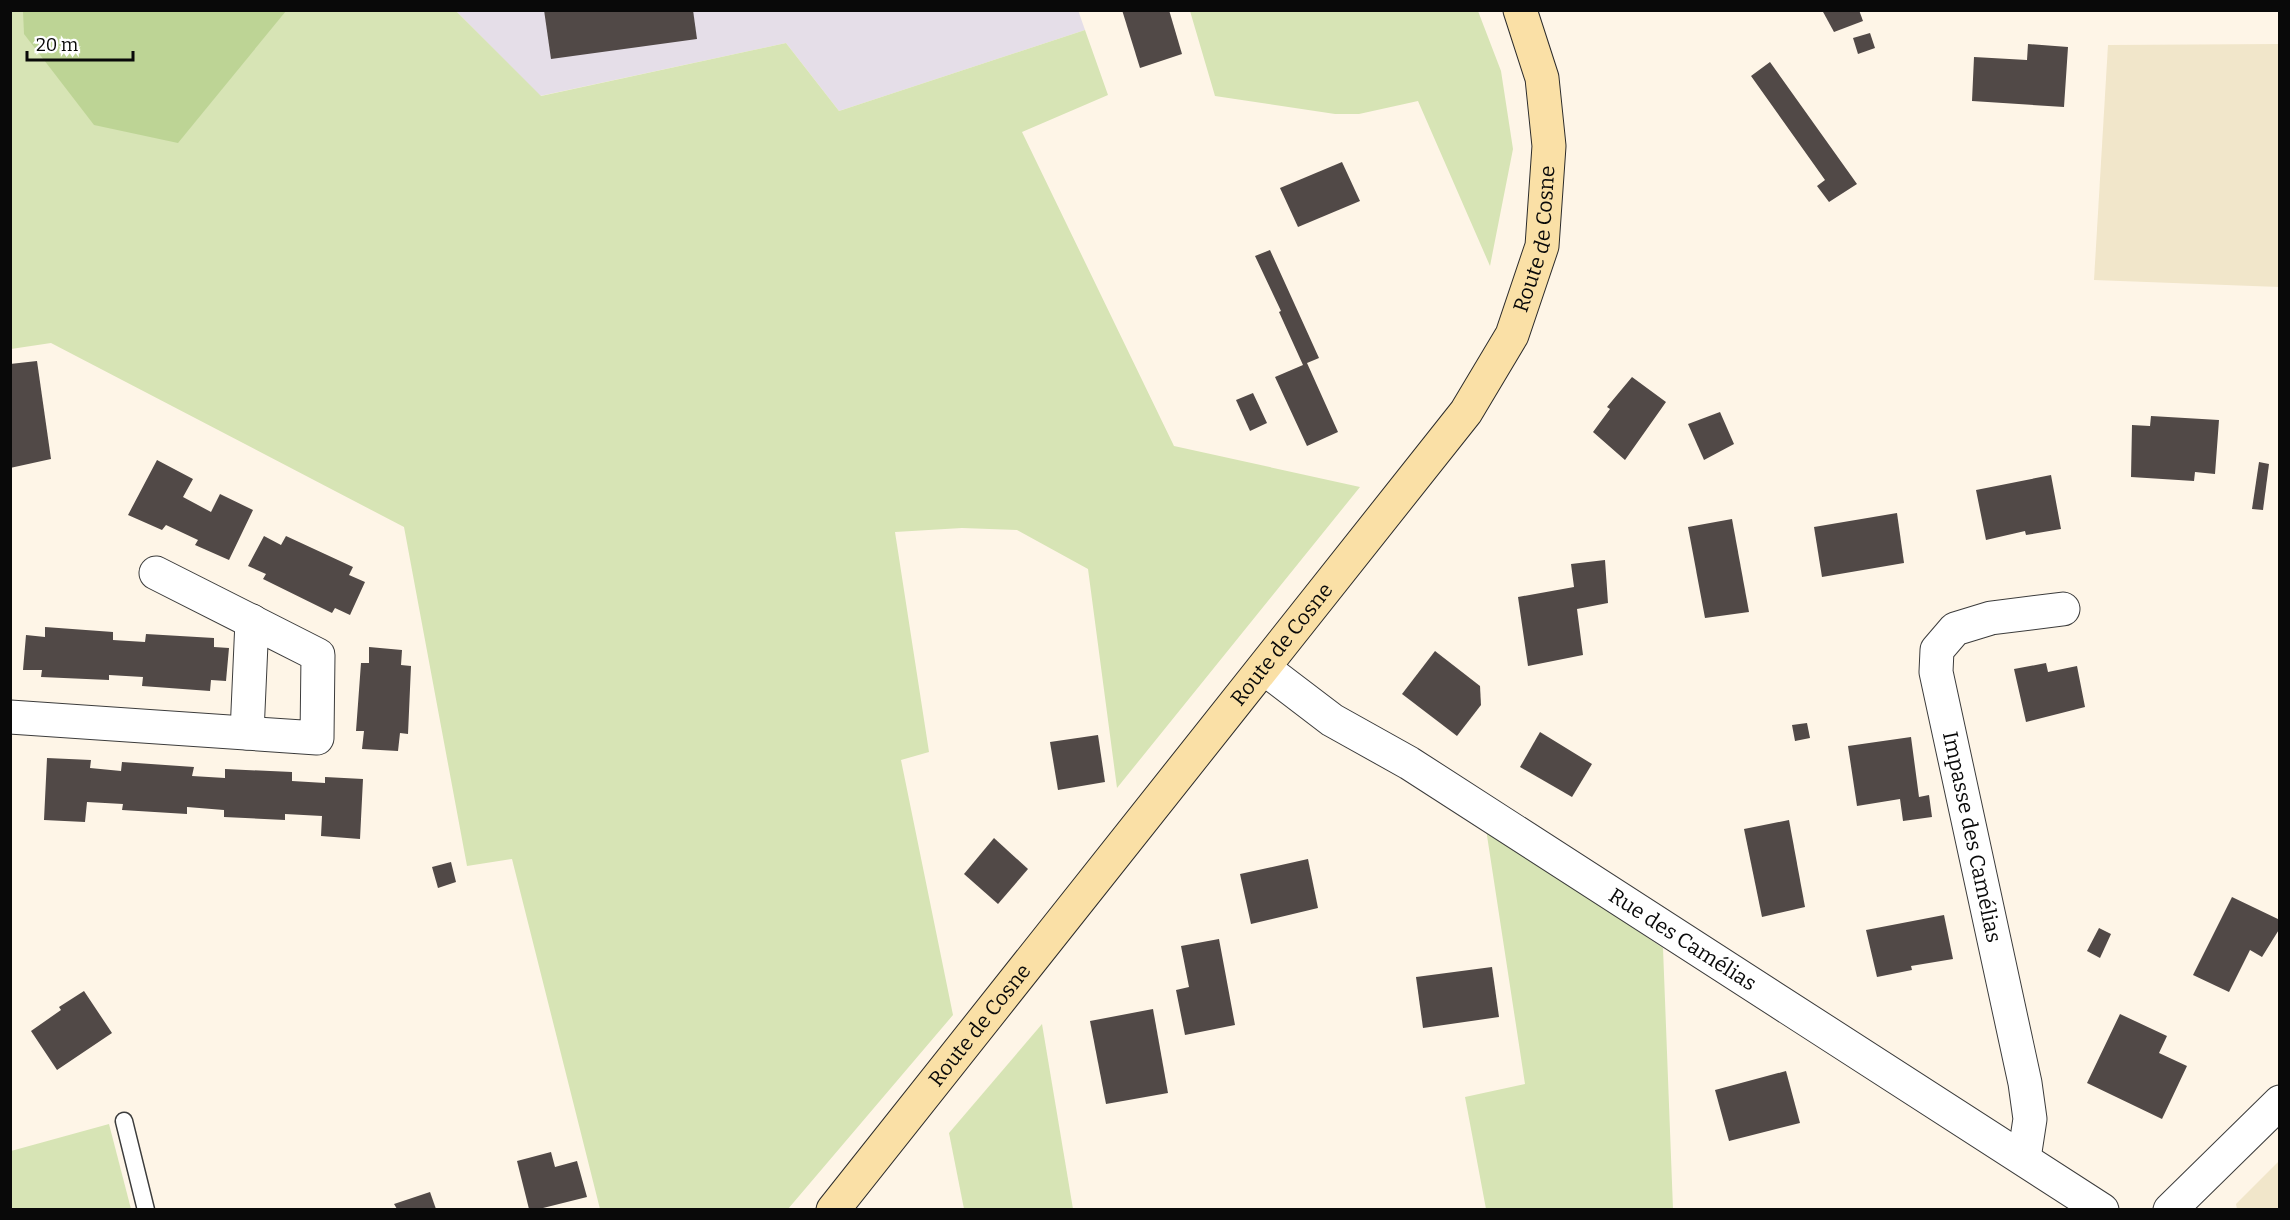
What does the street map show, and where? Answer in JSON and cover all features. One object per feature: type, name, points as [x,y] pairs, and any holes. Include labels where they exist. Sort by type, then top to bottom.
[{"type":"main road","name":"Route de Cosne","points":[[833,1209],[1265,669],[1466,412],[1512,335],[1542,246],[1549,147],[1542,78],[1520,10]]},
{"type":"street","points":[[10,717],[317,738],[318,655],[156,573]]},
{"type":"street","name":"Impasse des Camélias","points":[[2024,1158],[2030,1119],[2025,1083],[1936,672],[1937,650],[1955,629],[1991,618],[2063,609]]},
{"type":"street","points":[[248,733],[252,621]]},
{"type":"street","name":"Rue des Camélias","points":[[1265,669],[1332,720],[1419,770],[2102,1209]]},
{"type":"street","points":[[2170,1209],[2280,1102]]},
{"type":"lane","points":[[124,1121],[146,1209]]},
{"type":"shaded area","points":[[1078,10],[1085,30],[839,111],[786,43],[540,96],[456,11]]},
{"type":"shaded area","points":[[2279,44],[2279,287],[2094,280],[2108,45]]},
{"type":"shaded area","points":[[2279,1161],[2279,1209],[2237,1209],[2236,1204]]},
{"type":"green space","points":[[23,10],[286,11],[178,143],[94,125],[24,34]]},
{"type":"green space","points":[[11,11],[456,11],[541,96],[786,43],[839,111],[1085,30],[1108,95],[1022,132],[1174,446],[1360,487],[1117,788],[1088,569],[1017,530],[962,528],[895,532],[929,752],[901,760],[953,1015],[788,1209],[600,1209],[512,859],[467,866],[404,527],[51,343],[11,349]]},
{"type":"green space","points":[[1190,11],[1478,11],[1501,71],[1513,149],[1490,266],[1418,101],[1359,114],[1335,114],[1215,96]]},
{"type":"green space","points":[[1486,829],[1663,948],[1673,1209],[1486,1209],[1465,1097],[1525,1084]]},
{"type":"green space","points":[[1042,1024],[1073,1209],[964,1209],[949,1133]]},
{"type":"green space","points":[[109,1124],[131,1209],[11,1209],[11,1151]]},
{"type":"building","points":[[544,10],[693,10],[697,39],[551,59]]},
{"type":"building","points":[[1122,10],[1169,10],[1182,54],[1140,68]]},
{"type":"building","points":[[1822,10],[1859,10],[1863,21],[1834,32]]},
{"type":"building","points":[[1870,33],[1875,48],[1858,54],[1853,38]]},
{"type":"building","points":[[2028,44],[2068,47],[2064,107],[1972,101],[1974,57],[2027,60]]},
{"type":"building","points":[[1770,62],[1857,184],[1829,202],[1817,186],[1825,180],[1751,76]]},
{"type":"building","points":[[1342,162],[1360,201],[1298,227],[1280,188]]},
{"type":"building","points":[[1270,250],[1319,358],[1307,363],[1338,432],[1307,446],[1275,377],[1303,365],[1255,256]]},
{"type":"building","points":[[37,361],[51,459],[10,468],[10,364]]},
{"type":"building","points":[[1632,377],[1666,402],[1625,460],[1593,432],[1610,409],[1607,407]]},
{"type":"building","points":[[1253,393],[1267,423],[1250,431],[1236,400]]},
{"type":"building","points":[[1720,412],[1734,444],[1704,460],[1688,424]]},
{"type":"building","points":[[2151,416],[2219,420],[2215,474],[2195,472],[2194,481],[2131,477],[2132,425],[2150,426]]},
{"type":"building","points":[[157,460],[193,479],[183,497],[211,512],[220,494],[253,510],[229,560],[195,545],[198,540],[166,525],[162,530],[128,515]]},
{"type":"building","points":[[2259,462],[2269,464],[2263,510],[2252,509]]},
{"type":"building","points":[[2051,475],[2061,529],[2026,535],[2025,531],[1986,540],[1976,490]]},
{"type":"building","points":[[1897,513],[1904,563],[1822,577],[1814,527]]},
{"type":"building","points":[[1732,519],[1749,612],[1705,618],[1688,527]]},
{"type":"building","points":[[264,536],[281,545],[286,536],[353,567],[349,575],[365,582],[350,615],[335,608],[332,613],[263,579],[266,574],[248,566]]},
{"type":"building","points":[[1605,560],[1608,603],[1577,609],[1583,655],[1528,666],[1518,597],[1574,587],[1571,564]]},
{"type":"building","points":[[45,627],[113,632],[113,640],[145,642],[146,634],[214,638],[214,647],[229,648],[226,681],[211,680],[210,691],[142,686],[143,677],[109,675],[109,680],[41,677],[42,670],[23,670],[26,635],[45,637]]},
{"type":"building","points":[[369,647],[402,650],[401,665],[411,666],[408,734],[400,733],[398,751],[362,749],[364,731],[356,731],[361,663],[369,663]]},
{"type":"building","points":[[1435,651],[1480,686],[1481,705],[1457,736],[1402,694]]},
{"type":"building","points":[[2046,663],[2048,672],[2077,666],[2085,707],[2026,722],[2014,669]]},
{"type":"building","points":[[1807,723],[1810,738],[1795,741],[1792,725]]},
{"type":"building","points":[[1540,732],[1592,764],[1572,797],[1520,767]]},
{"type":"building","points":[[1098,735],[1105,782],[1058,790],[1050,742]]},
{"type":"building","points":[[1911,737],[1919,797],[1929,795],[1932,817],[1903,821],[1900,799],[1857,806],[1848,746]]},
{"type":"building","points":[[47,758],[91,760],[90,768],[121,771],[122,762],[194,767],[192,776],[225,778],[225,769],[292,772],[292,781],[325,783],[325,777],[363,779],[360,839],[321,836],[322,816],[285,814],[285,820],[224,817],[224,810],[187,807],[187,814],[122,810],[123,804],[87,802],[85,822],[44,820]]},
{"type":"building","points":[[1789,820],[1805,907],[1762,917],[1744,829]]},
{"type":"building","points":[[994,838],[1028,869],[998,904],[964,874]]},
{"type":"building","points":[[1308,859],[1318,908],[1251,924],[1240,874]]},
{"type":"building","points":[[451,862],[456,882],[438,888],[432,867]]},
{"type":"building","points":[[2232,897],[2280,920],[2280,928],[2262,957],[2250,950],[2229,992],[2193,975]]},
{"type":"building","points":[[1944,915],[1953,959],[1911,966],[1912,970],[1877,977],[1866,930]]},
{"type":"building","points":[[2099,928],[2111,934],[2100,958],[2087,951]]},
{"type":"building","points":[[1219,939],[1235,1025],[1185,1035],[1176,990],[1189,987],[1181,946]]},
{"type":"building","points":[[1492,967],[1499,1017],[1423,1028],[1416,977]]},
{"type":"building","points":[[84,991],[112,1033],[57,1070],[31,1031],[61,1010],[59,1007]]},
{"type":"building","points":[[1153,1009],[1168,1093],[1106,1104],[1090,1021]]},
{"type":"building","points":[[2120,1014],[2167,1036],[2159,1053],[2187,1066],[2162,1119],[2087,1083]]},
{"type":"building","points":[[1786,1071],[1800,1123],[1729,1141],[1715,1090]]},
{"type":"building","points":[[551,1152],[555,1167],[577,1161],[587,1197],[539,1209],[529,1209],[517,1161]]},
{"type":"building","points":[[430,1192],[436,1209],[397,1209],[394,1204]]}]
